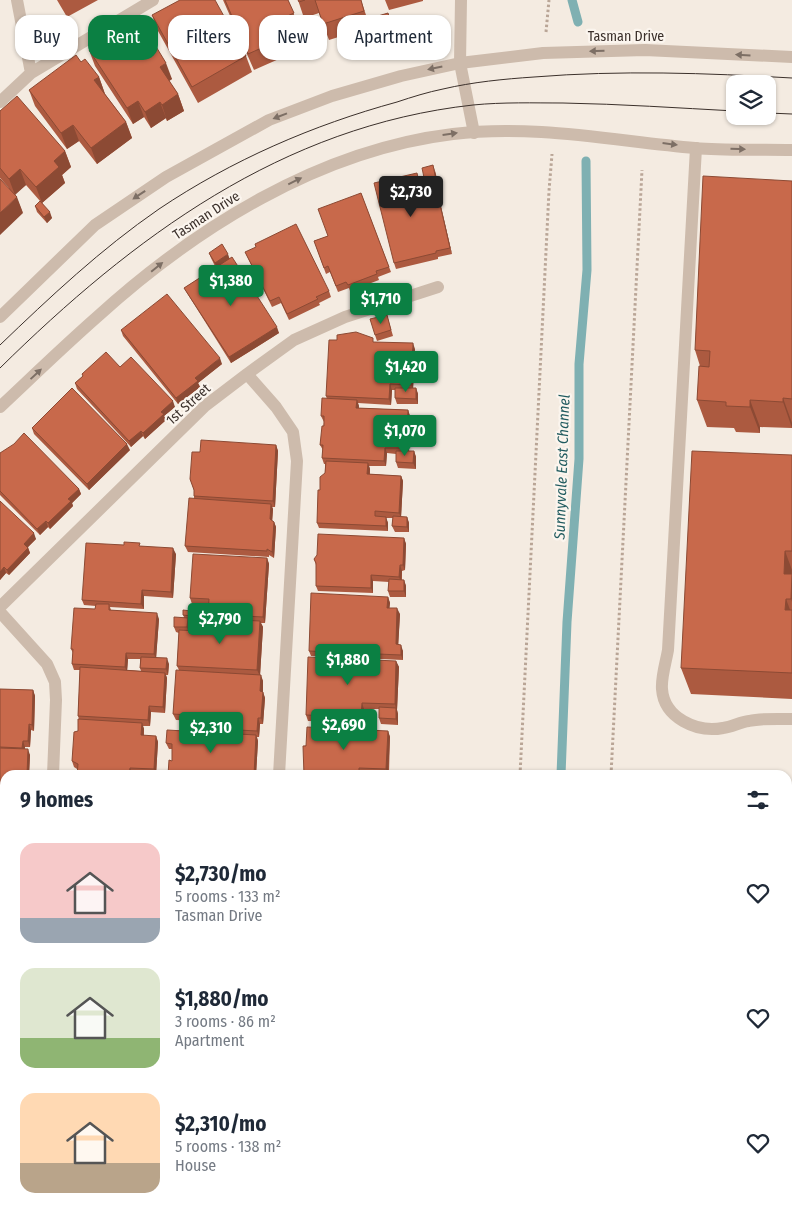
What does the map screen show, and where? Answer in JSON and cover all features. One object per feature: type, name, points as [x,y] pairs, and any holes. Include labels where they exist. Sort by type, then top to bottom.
[{"type":"street","points":[[17,0],[32,73]]},
{"type":"street","points":[[0,102],[32,73],[153,0]]},
{"type":"street","points":[[460,0],[460,63],[474,133]]},
{"type":"street","name":"Tasman Drive","points":[[0,317],[95,225],[166,178],[260,125],[332,96],[401,76],[460,63],[543,53],[645,50],[792,57]]},
{"type":"street","name":"Tasman Drive","points":[[0,408],[98,316],[163,262],[266,195],[348,158],[401,143],[453,134],[503,131],[554,133],[696,148],[792,150]]},
{"type":"street","points":[[696,148],[668,650],[662,688],[668,708],[689,725],[722,729],[748,721],[792,719]]},
{"type":"street","name":"1st Street","points":[[0,607],[205,406],[247,374],[294,340],[345,317],[438,286]]},
{"type":"street","points":[[247,374],[276,407],[293,432],[297,461],[279,770]]},
{"type":"street","points":[[0,612],[47,664],[55,682],[53,770]]},
{"type":"path","points":[[543,53],[549,0]]},
{"type":"path","points":[[520,770],[548,191],[554,133]]},
{"type":"path","points":[[611,770],[642,170]]},
{"type":"building","points":[[180,0],[215,0],[223,15],[168,15],[168,44],[158,26],[158,15],[152,15]]},
{"type":"building","points":[[225,0],[288,0],[294,13],[290,15],[259,15],[259,49],[249,54],[249,15],[231,15]]},
{"type":"building","points":[[315,0],[361,0],[364,11],[351,15],[337,15],[337,20],[327,23],[327,15],[320,15]]},
{"type":"building","points":[[158,50],[166,63],[160,67],[178,94],[162,105],[160,102],[145,112],[138,101],[127,108],[96,60],[158,60]]},
{"type":"building","points":[[78,58],[81,62],[85,59],[99,77],[94,80],[126,122],[91,148],[73,125],[61,133],[29,90],[69,60],[78,60]]},
{"type":"building","points":[[177,60],[239,60],[192,87]]},
{"type":"building","points":[[17,96],[65,151],[54,161],[59,167],[36,187],[20,169],[9,179],[0,168],[0,111]]},
{"type":"building","points":[[433,165],[437,185],[426,187],[422,168]]},
{"type":"building","points":[[417,173],[421,191],[436,187],[450,248],[394,263],[374,183]]},
{"type":"building","points":[[703,176],[792,181],[792,399],[783,398],[783,402],[750,400],[750,407],[726,406],[726,402],[697,400],[699,366],[709,367],[710,351],[695,350]]},
{"type":"building","points":[[0,179],[17,197],[0,213]]},
{"type":"building","points":[[361,193],[389,267],[376,271],[377,274],[348,285],[346,282],[336,286],[328,266],[324,268],[314,241],[328,236],[318,209]]},
{"type":"building","points":[[40,201],[50,212],[44,217],[35,206]]},
{"type":"building","points":[[296,224],[329,291],[316,297],[318,299],[287,314],[279,297],[270,301],[245,252],[256,247],[255,244]]},
{"type":"building","points":[[222,244],[228,254],[215,263],[209,253]]},
{"type":"building","points":[[232,257],[277,327],[229,357],[184,288]]},
{"type":"building","points":[[167,294],[220,358],[195,378],[198,381],[176,398],[121,330]]},
{"type":"building","points":[[387,315],[391,330],[375,335],[370,319]]},
{"type":"building","points":[[356,332],[373,338],[373,342],[413,343],[411,385],[390,384],[389,399],[326,396],[329,340],[337,340],[337,335]]},
{"type":"building","points":[[106,352],[120,367],[131,357],[173,401],[161,412],[164,414],[143,433],[141,431],[129,441],[75,383]]},
{"type":"building","points":[[72,388],[127,444],[87,484],[32,428]]},
{"type":"building","points":[[395,388],[416,388],[416,399],[395,398]]},
{"type":"building","points":[[322,398],[357,400],[356,408],[408,410],[407,448],[385,448],[384,461],[322,458],[323,445],[320,445],[324,416],[321,416]]},
{"type":"building","points":[[24,433],[79,489],[68,499],[71,501],[48,523],[46,521],[37,529],[0,491],[0,453],[14,444]]},
{"type":"building","points":[[201,440],[276,445],[273,501],[194,496],[190,479],[192,452],[200,452]]},
{"type":"building","points":[[396,451],[414,451],[413,463],[396,462]]},
{"type":"building","points":[[692,451],[792,455],[792,551],[785,551],[784,574],[792,574],[791,599],[786,599],[785,610],[792,610],[792,673],[681,668]]},
{"type":"building","points":[[326,461],[368,463],[367,474],[401,476],[399,513],[375,511],[375,516],[386,517],[386,526],[317,523],[318,490],[320,490],[320,477],[325,473]]},
{"type":"building","points":[[189,498],[271,504],[270,519],[274,522],[272,552],[267,549],[267,551],[185,546]]},
{"type":"building","points":[[0,501],[34,533],[24,544],[28,548],[7,570],[4,567],[0,572]]},
{"type":"building","points":[[393,516],[407,517],[407,527],[392,526]]},
{"type":"building","points":[[318,534],[404,538],[403,565],[400,565],[399,577],[371,575],[371,588],[316,586],[316,563],[314,559],[317,555]]},
{"type":"building","points":[[124,542],[140,543],[139,546],[173,548],[171,592],[142,590],[141,604],[82,600],[86,543],[124,545]]},
{"type":"building","points":[[193,554],[267,558],[263,617],[208,614],[209,599],[190,598]]},
{"type":"building","points":[[389,579],[404,580],[404,591],[388,591]]},
{"type":"building","points":[[311,593],[388,597],[387,608],[397,608],[396,644],[401,645],[401,655],[309,651]]},
{"type":"building","points":[[96,604],[109,604],[109,610],[157,613],[154,654],[126,653],[125,667],[72,664],[73,649],[71,649],[74,608],[95,609]]},
{"type":"building","points":[[193,605],[203,605],[203,617],[192,616]]},
{"type":"building","points":[[183,610],[191,611],[191,616],[183,615]]},
{"type":"building","points":[[174,617],[188,618],[187,627],[174,627]]},
{"type":"building","points":[[198,618],[260,621],[257,670],[177,666],[179,630],[197,631]]},
{"type":"building","points":[[141,657],[167,658],[166,669],[140,668]]},
{"type":"building","points":[[308,657],[396,661],[395,704],[362,703],[361,717],[306,715]]},
{"type":"building","points":[[80,667],[165,673],[163,707],[149,706],[148,720],[78,716]]},
{"type":"building","points":[[176,670],[261,675],[260,691],[263,692],[261,718],[258,718],[257,731],[201,728],[202,716],[173,714]]},
{"type":"building","points":[[0,689],[33,690],[32,725],[29,724],[28,741],[23,741],[22,748],[0,747]]},
{"type":"building","points":[[379,707],[396,708],[396,719],[379,718]]},
{"type":"building","points":[[78,719],[142,723],[141,735],[156,736],[154,769],[77,770],[78,764],[72,761],[74,732],[78,731]]},
{"type":"building","points":[[307,727],[388,731],[386,769],[304,770],[303,746],[306,746]]},
{"type":"building","points":[[167,730],[256,735],[254,770],[168,770],[169,760],[172,761],[172,744],[166,743]]},
{"type":"building","points":[[0,748],[28,749],[27,770],[0,770]]},
{"type":"waterway","name":"Sunnyvale East Channel","points":[[572,0],[578,22]]},
{"type":"waterway","name":"Sunnyvale East Channel","points":[[561,770],[567,622],[579,459],[579,364],[587,270],[586,161]]},
{"type":"tram line","points":[[0,345],[96,257],[138,224],[187,191],[274,146],[366,111],[466,84],[511,79],[631,73],[792,78]]},
{"type":"tram line","points":[[0,368],[103,275],[158,233],[215,195],[274,163],[337,137],[403,117],[484,104],[585,104],[726,110]]},
{"type":"tram line","points":[[776,113],[792,114]]}]
